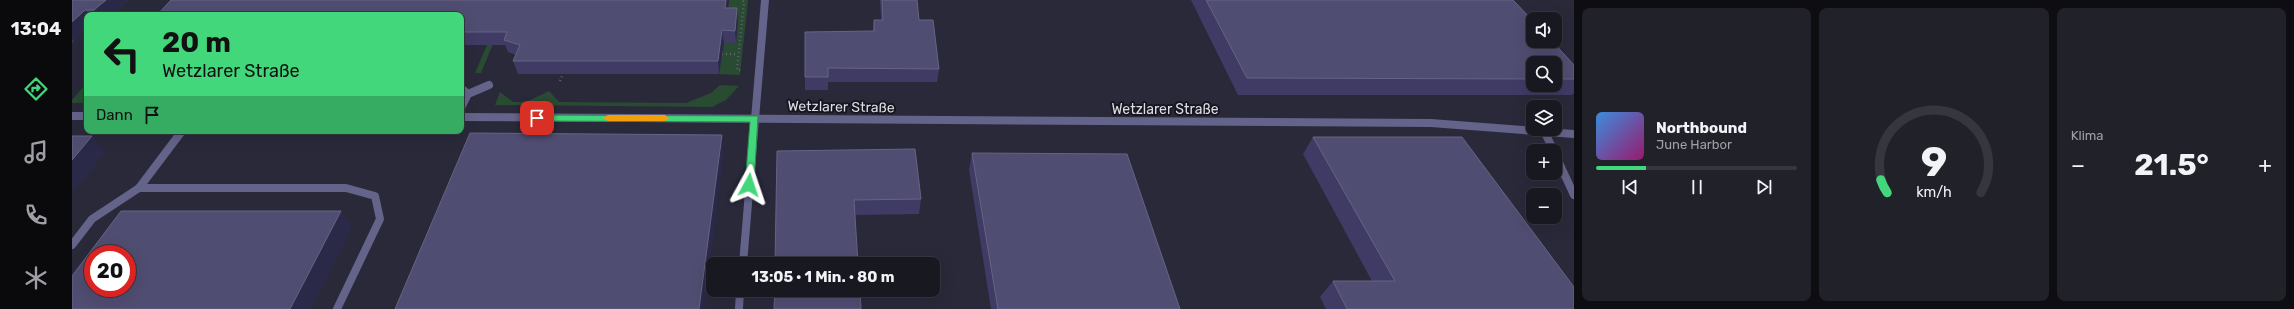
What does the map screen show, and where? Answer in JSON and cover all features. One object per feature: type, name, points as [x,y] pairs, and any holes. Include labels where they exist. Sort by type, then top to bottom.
[{"type":"street","points":[[744,257],[765,0]]},
{"type":"street","points":[[464,102],[468,94],[489,85]]},
{"type":"street","points":[[464,91],[468,94]]},
{"type":"street","points":[[72,116],[84,116]]},
{"type":"street","name":"Wetzlarer Straße","points":[[464,117],[1431,124],[1526,132]]},
{"type":"street","points":[[72,245],[92,219],[139,188],[180,134]]},
{"type":"street","name":"Wetzlarer Straße","points":[[1562,134],[1574,134]]},
{"type":"street","points":[[1562,169],[1574,195]]},
{"type":"street","points":[[139,188],[346,188],[375,196],[380,219],[337,309]]},
{"type":"street","points":[[739,309],[740,297]]},
{"type":"path","points":[[740,70],[737,70],[740,23],[744,2],[742,0]]},
{"type":"path","points":[[722,54],[738,54]]},
{"type":"path","points":[[560,81],[563,74]]},
{"type":"shaded area","points":[[72,0],[1574,0],[1574,309],[72,309]]},
{"type":"green space","points":[[506,0],[511,0],[481,73],[475,73]]},
{"type":"green space","points":[[729,0],[748,0],[740,75],[719,74]]},
{"type":"green space","points":[[720,85],[739,86],[726,100],[712,107],[495,105],[500,92],[513,102],[526,102],[549,91],[559,102],[686,103],[711,93]]},
{"type":"green space","points":[[84,86],[84,103],[72,103],[72,100]]},
{"type":"building","points":[[72,0],[106,0],[94,10],[85,10],[72,22]]},
{"type":"building","points":[[171,0],[726,0],[725,8],[737,8],[735,31],[722,30],[718,61],[513,61],[520,45],[504,40],[507,32],[464,32],[464,12],[160,12]]},
{"type":"building","points":[[882,0],[917,0],[919,20],[933,20],[939,69],[828,68],[828,77],[805,77],[805,32],[874,31],[874,20],[883,20]]},
{"type":"building","points":[[1206,0],[1513,0],[1526,14],[1526,48],[1558,48],[1574,65],[1574,79],[1562,79],[1562,56],[1526,56],[1526,79],[1247,78]]},
{"type":"building","points":[[470,133],[722,135],[699,309],[395,309]]},
{"type":"building","points":[[72,136],[92,136],[72,160]]},
{"type":"building","points":[[1313,137],[1462,137],[1574,287],[1574,309],[1347,309],[1333,281],[1395,281]]},
{"type":"building","points":[[915,149],[921,199],[854,200],[858,257],[775,257],[777,151]]},
{"type":"building","points":[[972,153],[1127,154],[1180,309],[998,309]]},
{"type":"building","points":[[121,211],[341,211],[290,309],[72,309],[72,276],[84,260],[84,297],[136,297],[136,245],[95,245]]},
{"type":"building","points":[[775,297],[860,297],[861,309],[774,309]]},
{"type":"slow traffic","points":[[608,118],[665,118]]},
{"type":"route","points":[[537,118],[755,118],[749,185]]}]
